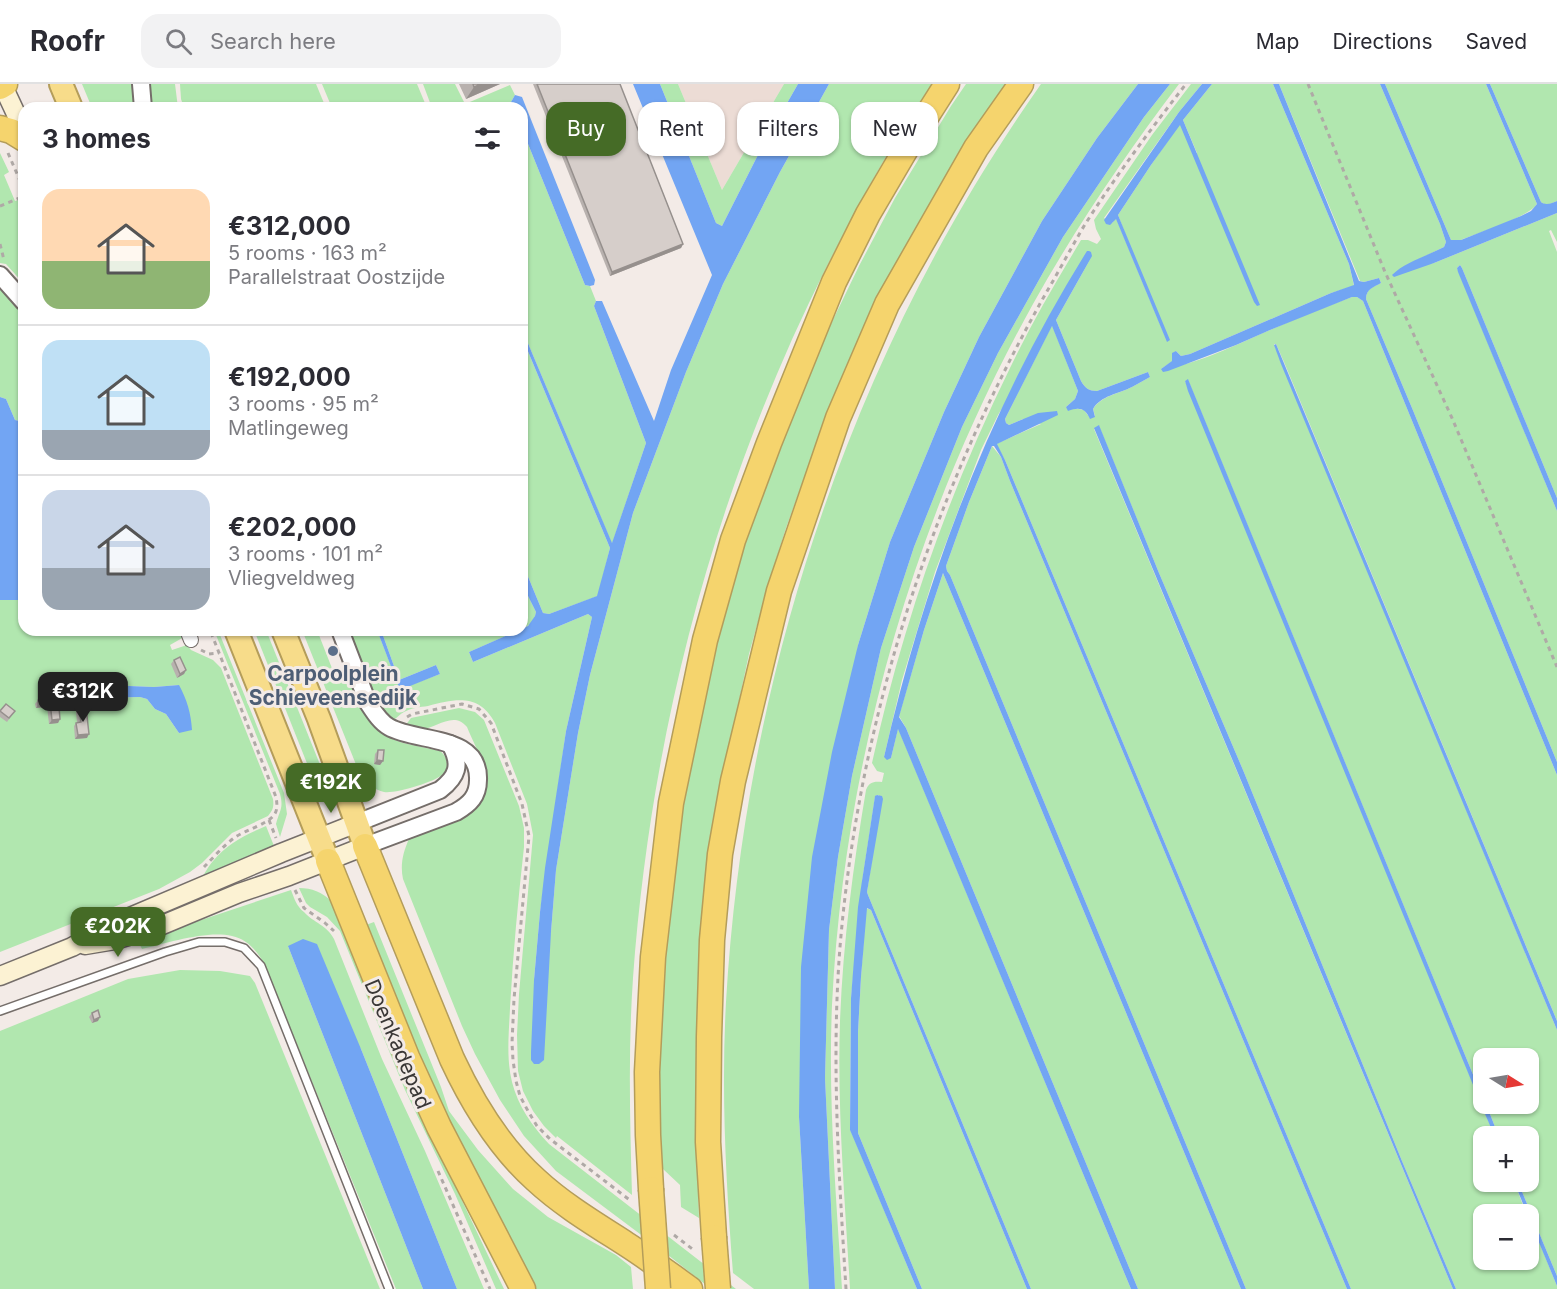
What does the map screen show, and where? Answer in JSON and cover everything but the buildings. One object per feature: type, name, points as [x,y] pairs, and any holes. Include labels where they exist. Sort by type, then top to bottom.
[{"type":"highway","points":[[61,84],[68,102]]},
{"type":"highway","points":[[658,1289],[644,1196],[653,957],[671,802],[705,640],[733,540],[769,443],[834,282],[868,214],[947,84]]},
{"type":"highway","points":[[718,1289],[706,1245],[708,1048],[712,940],[718,876],[733,781],[779,591],[838,418],[887,304],[976,148],[1021,84]]},
{"type":"highway","points":[[0,128],[11,131],[16,145]]},
{"type":"highway","points":[[238,636],[407,1058],[444,1137],[523,1289]]},
{"type":"highway","points":[[285,636],[319,719],[365,846],[453,1059],[462,1080],[494,1133],[511,1155],[556,1196],[690,1289]]},
{"type":"main road","points":[[2,85],[18,118]]},
{"type":"main road","points":[[72,947],[115,940],[155,928],[240,893],[289,876],[357,823]]},
{"type":"main road","points":[[0,976],[72,947],[116,923],[281,853],[365,846]]},
{"type":"street","points":[[141,84],[142,102]]},
{"type":"street","points":[[0,275],[18,295]]},
{"type":"street","points":[[342,636],[374,713],[391,728],[463,749],[471,755],[478,774],[476,793],[471,802],[456,812],[365,846]]},
{"type":"street","points":[[357,823],[440,790],[450,782],[456,769],[456,758],[450,744]]},
{"type":"lane","points":[[0,1011],[199,942],[225,942],[244,948],[261,966],[389,1289]]},
{"type":"path","points":[[846,1289],[836,1112],[836,1034],[840,948],[854,828],[873,734],[907,609],[965,453],[1026,328],[1084,227],[1135,152],[1186,84]]},
{"type":"path","points":[[1308,84],[1381,262],[1466,451],[1557,667]]},
{"type":"path","points":[[0,206],[18,198]]},
{"type":"path","points":[[0,244],[4,262],[0,267]]},
{"type":"path","points":[[190,636],[197,646],[209,654],[219,652]]},
{"type":"path","points":[[212,636],[276,797],[276,813],[269,820],[281,853]]},
{"type":"path","points":[[391,728],[412,714],[462,704],[479,709],[491,723],[522,804],[529,836],[512,1043],[514,1071],[520,1096],[537,1126],[550,1139],[644,1196]]},
{"type":"path","points":[[289,876],[304,908],[336,933]]},
{"type":"path","points":[[437,1169],[490,1289]]},
{"type":"path","points":[[672,1233],[706,1245]]},
{"type":"shaded area","points":[[678,84],[784,84],[773,102],[737,102],[737,156],[742,156],[722,190],[708,156],[725,156],[725,102],[685,102]]},
{"type":"green space","points":[[82,84],[134,84],[135,102],[90,102]]},
{"type":"green space","points":[[149,84],[175,84],[177,102],[150,102]]},
{"type":"green space","points":[[180,84],[316,84],[324,102],[182,102]]},
{"type":"green space","points":[[322,84],[417,84],[424,102],[330,102]]},
{"type":"green space","points":[[423,84],[455,84],[464,102],[430,102]]},
{"type":"green space","points":[[660,84],[678,84],[685,102],[667,102]]},
{"type":"green space","points":[[784,84],[798,84],[788,102],[773,102]]},
{"type":"green space","points":[[829,84],[932,84],[920,102],[851,102],[851,156],[886,156],[826,268],[787,352],[752,437],[721,524],[695,613],[673,703],[655,794],[642,885],[630,1032],[632,1195],[557,1136],[556,1138],[533,1111],[523,1091],[518,1071],[517,1035],[533,835],[527,804],[495,723],[482,707],[457,700],[413,709],[393,720],[377,705],[349,636],[379,636],[400,689],[440,674],[436,665],[399,680],[383,636],[506,636],[469,652],[473,662],[588,614],[592,617],[566,731],[540,912],[534,980],[551,932],[556,870],[578,733],[590,675],[633,513],[686,372],[723,284],[789,156],[839,156],[839,102],[819,102]]},
{"type":"green space","points":[[966,84],[1007,84],[839,389],[786,528],[749,654],[727,757],[698,999],[696,1117],[699,1218],[681,1207],[680,1185],[663,1169],[659,1153],[658,1075],[664,947],[683,792],[722,619],[747,534],[815,357],[859,266],[921,156],[938,156],[938,127]]},
{"type":"green space","points":[[1041,84],[1138,84],[1097,138],[1042,221],[979,337],[944,412],[890,542],[858,645],[799,1117],[809,1289],[754,1289],[733,1273],[725,1138],[726,1002],[737,880],[757,758],[784,639],[819,521],[863,406],[914,295],[974,187]]},
{"type":"green space","points":[[1170,84],[1179,84],[1121,164],[1066,247],[1033,304],[991,386],[953,470],[920,556],[892,643],[869,732],[852,823],[839,914],[832,1005],[831,1076],[842,1289],[835,1289],[825,1078],[829,930],[838,857],[852,776],[881,648],[914,547],[962,427],[998,353],[1063,237],[1144,117]]},
{"type":"green space","points":[[1191,84],[1202,84],[1179,112],[1104,218],[1112,223],[1116,218],[1167,341],[1118,215],[1179,125],[1181,124],[1193,155],[1197,153],[1183,120],[1212,84],[1273,84],[1349,264],[1354,286],[1331,293],[1190,354],[1181,356],[1176,351],[1173,361],[1161,369],[1189,363],[1230,348],[1352,297],[1363,301],[1557,775],[1557,1021],[1284,362],[1274,344],[1557,1030],[1557,1276],[1539,1233],[1539,1204],[1527,1204],[1522,1192],[1539,1192],[1539,1126],[1495,1126],[1490,1114],[1539,1114],[1539,1048],[1473,1048],[1473,1075],[1188,380],[1185,381],[1473,1083],[1473,1114],[1486,1114],[1490,1126],[1473,1126],[1473,1192],[1518,1192],[1523,1204],[1473,1204],[1473,1270],[1539,1270],[1539,1242],[1557,1289],[1456,1289],[1099,426],[1094,429],[1453,1289],[1351,1289],[1005,460],[996,444],[1041,424],[1023,419],[1009,425],[1005,419],[1052,325],[1078,391],[1075,399],[1066,407],[1084,410],[1090,418],[1095,416],[1093,409],[1101,401],[1150,377],[1148,372],[1097,391],[1088,389],[1081,381],[1056,320],[1092,256],[998,415],[981,450],[935,572],[902,680],[884,757],[891,758],[898,728],[1131,1289],[1031,1289],[867,892],[879,795],[877,795],[863,875],[851,998],[850,1129],[917,1289],[850,1289],[842,1155],[840,1021],[846,934],[866,790],[872,783],[882,782],[884,773],[877,771],[872,763],[884,712],[912,611],[929,561],[966,464],[988,416],[1044,303],[1081,240],[1097,244],[1101,239],[1094,220],[1152,135]]},
{"type":"green space","points":[[1279,84],[1380,84],[1446,242],[1444,247],[1405,266],[1434,263],[1557,213],[1557,242],[1551,230],[1549,231],[1557,252],[1557,498],[1462,268],[1460,265],[1457,268],[1557,511],[1557,762],[1366,299],[1369,291],[1381,283],[1379,278],[1360,281]]},
{"type":"green space","points":[[1385,84],[1486,84],[1537,204],[1524,214],[1502,224],[1461,240],[1451,240]]},
{"type":"green space","points":[[1490,84],[1557,84],[1557,201],[1551,204],[1541,202]]},
{"type":"green space","points":[[510,85],[515,95],[511,102],[470,102]]},
{"type":"green space","points":[[528,144],[585,285],[590,286],[596,301],[594,306],[646,443],[612,544],[528,343]]},
{"type":"green space","points":[[0,153],[9,172],[4,175],[15,201],[18,200],[18,277],[6,264],[0,263]]},
{"type":"green space","points":[[689,156],[708,156],[722,190],[742,156],[757,156],[722,226],[716,223]]},
{"type":"green space","points":[[0,288],[18,309],[18,421],[15,420],[6,399],[0,397]]},
{"type":"green space","points":[[528,351],[610,548],[598,596],[549,614],[543,613],[528,577]]},
{"type":"green space","points":[[992,446],[1001,457],[1347,1289],[1246,1289],[947,571],[946,566],[969,502]]},
{"type":"green space","points":[[943,573],[1241,1289],[1138,1289],[906,728],[899,716]]},
{"type":"green space","points":[[528,596],[536,612],[528,625]]},
{"type":"green space","points":[[0,600],[18,600],[18,636],[184,636],[170,645],[172,650],[187,645],[191,650],[213,660],[221,668],[273,799],[273,806],[268,816],[232,833],[202,863],[159,889],[0,952]],"holes":[[[50,685],[154,687],[179,685],[179,733],[166,714],[155,709],[147,699],[140,697],[93,698],[69,704],[68,695]]]},
{"type":"green space","points":[[216,636],[220,636],[284,793],[287,814],[280,837],[276,824],[281,807],[280,794]]},
{"type":"green space","points":[[256,636],[268,636],[327,782],[316,786]]},
{"type":"green space","points":[[304,636],[319,636],[335,676],[348,671],[380,730],[392,739],[403,743],[440,751],[446,759],[445,772],[438,778],[405,789],[384,792],[377,790],[361,777]]},
{"type":"green space","points":[[459,708],[475,712],[484,720],[519,806],[524,828],[508,1045],[510,1073],[518,1099],[531,1123],[549,1144],[736,1289],[711,1289],[556,1171],[524,1136],[500,1100],[475,1054],[403,879],[402,869],[409,839],[482,798],[485,789],[484,771],[467,727],[462,722],[450,720],[420,729],[405,726],[411,718]]},
{"type":"green space","points":[[266,826],[273,847],[197,886],[211,864],[225,849],[244,836]]},
{"type":"green space","points":[[299,888],[317,891],[331,901],[408,1087],[504,1289],[496,1289],[455,1194],[405,1090],[340,931],[327,917],[306,903]]},
{"type":"green space","points":[[291,890],[299,908],[328,930],[334,939],[382,1059],[425,1151],[484,1289],[457,1289],[361,1049],[288,946],[423,1289],[396,1289],[264,963],[255,950],[242,940],[222,935],[187,938],[142,949],[138,941]]},
{"type":"green space","points":[[866,908],[871,910],[1027,1289],[922,1289],[858,1133],[858,1032]]},
{"type":"green space","points":[[374,922],[449,1111],[478,1150],[513,1189],[548,1217],[616,1255],[631,1267],[633,1289],[536,1289],[443,1113],[363,926]]},
{"type":"green space","points":[[180,970],[220,971],[250,976],[255,983],[380,1289],[0,1289],[0,1031],[128,979]]},
{"type":"water","points":[[633,84],[660,84],[667,102],[640,102]]},
{"type":"water","points":[[798,84],[829,84],[819,102],[788,102]]},
{"type":"water","points":[[1138,84],[1170,84],[1144,117],[1063,237],[998,353],[962,427],[914,547],[881,648],[852,776],[838,857],[829,930],[825,1078],[835,1289],[809,1289],[799,1117],[801,967],[812,857],[832,752],[858,645],[890,542],[944,412],[979,337],[1042,221],[1097,138]]},
{"type":"water","points":[[1202,84],[1212,84],[1183,120],[1260,305],[1257,306],[1254,302],[1180,125],[1118,215],[1170,340],[1167,342],[1116,219],[1110,225],[1104,220],[1179,112]]},
{"type":"water","points":[[1273,84],[1279,84],[1359,281],[1379,278],[1381,283],[1369,291],[1366,299],[1557,762],[1557,775],[1363,301],[1352,297],[1168,371],[1163,372],[1161,369],[1172,361],[1172,353],[1176,351],[1181,356],[1190,354],[1354,285],[1349,264]]},
{"type":"water","points":[[1380,84],[1385,84],[1451,240],[1461,240],[1521,216],[1531,211],[1537,204],[1486,84],[1490,84],[1541,202],[1547,204],[1557,201],[1557,213],[1394,277],[1392,275],[1403,266],[1444,247],[1446,242]]},
{"type":"water","points":[[515,95],[522,97],[524,102],[511,102]]},
{"type":"water","points":[[528,112],[595,280],[594,285],[585,285],[528,144]]},
{"type":"water","points":[[663,156],[689,156],[716,223],[722,226],[757,156],[789,156],[723,284],[686,372],[633,513],[590,675],[578,733],[556,870],[544,1060],[539,1064],[534,1064],[531,1060],[531,1052],[534,980],[545,868],[566,731],[592,617],[588,614],[473,662],[469,652],[505,636],[528,636],[528,626],[536,612],[528,596],[528,577],[543,613],[549,614],[597,596],[610,548],[528,351],[528,343],[612,543],[646,443],[594,306],[596,301],[602,301],[654,421],[671,370],[712,275]]},
{"type":"water","points":[[1087,251],[1091,252],[1092,256],[1056,320],[1081,381],[1087,389],[1097,391],[1148,372],[1150,377],[1100,401],[1093,409],[1095,417],[1090,419],[1081,409],[1068,411],[1066,407],[1075,399],[1078,391],[1052,326],[1005,419],[1009,425],[1038,413],[1057,411],[1058,415],[997,444],[1351,1289],[1347,1289],[1001,457],[994,446],[992,446],[969,502],[946,566],[947,571],[1246,1289],[1241,1289],[943,573],[899,717],[906,728],[1138,1289],[1131,1289],[898,729],[891,758],[887,760],[884,757],[919,624],[964,496],[1020,371]]},
{"type":"water","points":[[1460,265],[1557,498],[1557,511],[1458,272],[1457,268]]},
{"type":"water","points":[[1276,344],[1557,1021],[1557,1030],[1281,364],[1274,345]]},
{"type":"water","points":[[1188,379],[1473,1075],[1473,1085],[1188,391],[1185,381]]},
{"type":"water","points":[[0,397],[6,399],[15,420],[18,421],[18,600],[0,600]]},
{"type":"water","points":[[1099,425],[1456,1289],[1453,1289],[1094,428]]},
{"type":"water","points":[[379,636],[383,636],[399,680],[436,665],[440,674],[400,690]]},
{"type":"water","points":[[48,685],[154,687],[179,685],[188,707],[192,730],[179,733],[166,714],[155,709],[147,699],[140,697],[93,698],[85,708],[72,708],[68,695]]},
{"type":"water","points":[[875,796],[882,796],[883,799],[867,892],[1031,1289],[1027,1289],[871,910],[867,908],[858,1032],[858,1133],[922,1289],[917,1289],[850,1130],[851,998],[858,907]]},
{"type":"water","points":[[303,939],[317,944],[457,1289],[423,1289],[288,946]]},
{"type":"water","points":[[1485,1114],[1490,1114],[1495,1126],[1490,1126]]},
{"type":"water","points":[[1518,1192],[1522,1192],[1527,1204],[1523,1204]]},
{"type":"water","points":[[1539,1233],[1557,1276],[1557,1286],[1539,1242]]},
{"type":"place","name":"Carpoolplein Schieveensedijk","points":[[333,651]]}]
